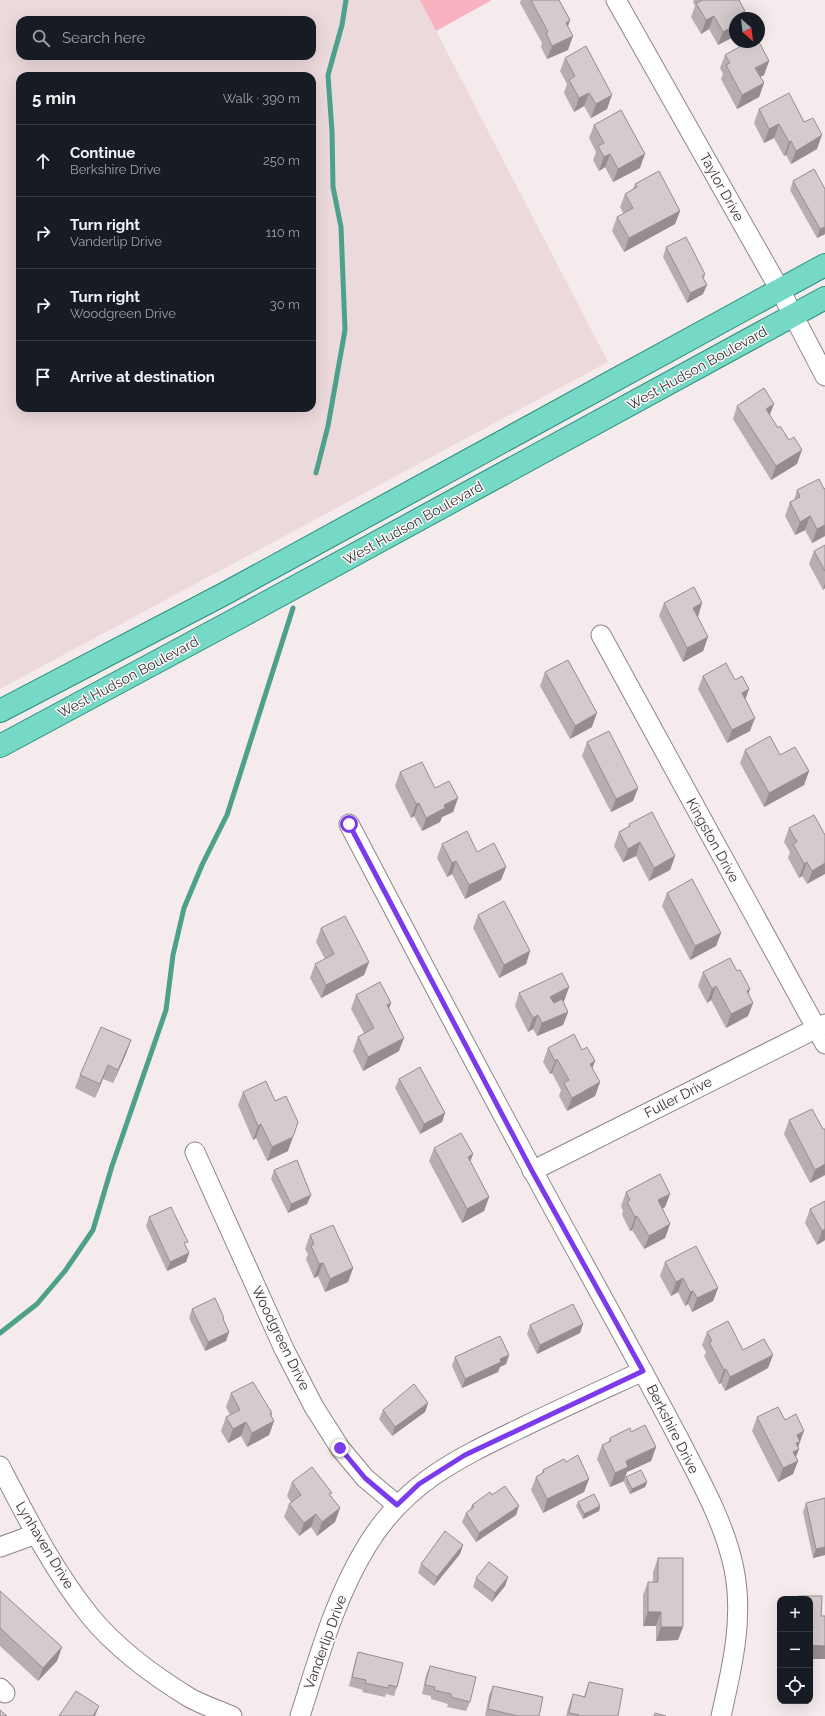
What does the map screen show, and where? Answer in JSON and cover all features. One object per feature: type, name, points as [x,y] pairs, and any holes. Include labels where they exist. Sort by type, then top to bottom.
[{"type":"main road","name":"West Hudson Boulevard","points":[[0,711],[224,594],[825,265]]},
{"type":"main road","name":"West Hudson Boulevard","points":[[0,746],[825,298]]},
{"type":"street","name":"Taylor Drive","points":[[616,0],[780,290],[825,376]]},
{"type":"street","name":"Kingston Drive","points":[[601,635],[822,1032]]},
{"type":"street","name":"Berkshire Drive","points":[[349,824],[532,1171],[643,1371],[706,1492],[727,1542],[734,1568],[738,1595],[738,1622],[731,1675],[721,1716]]},
{"type":"street","name":"Fuller Drive","points":[[532,1171],[822,1032]]},
{"type":"street","name":"Woodgreen Drive","points":[[195,1152],[284,1349],[314,1407],[340,1448],[365,1478],[397,1505]]},
{"type":"street","name":"Vanderlip Drive","points":[[300,1716],[337,1602],[368,1544],[397,1505],[419,1484],[465,1455],[643,1371]]},
{"type":"street","name":"Lynhaven Drive","points":[[0,1466],[58,1573],[91,1616],[133,1658],[192,1699],[232,1716]]},
{"type":"street","points":[[0,1547],[36,1534]]},
{"type":"shaded area","points":[[0,0],[420,0],[608,362],[0,689]]},
{"type":"shaded area","points":[[420,0],[492,0],[436,31]]},
{"type":"building","points":[[531,0],[559,0],[570,20],[566,23],[573,36],[552,46],[546,33],[548,32]]},
{"type":"building","points":[[703,0],[739,0],[745,11],[729,12],[729,28],[723,32],[714,16],[706,20],[696,3]]},
{"type":"building","points":[[586,46],[612,95],[596,104],[589,93],[579,98],[569,80],[575,76],[565,58]]},
{"type":"building","points":[[737,48],[762,48],[769,61],[755,68],[764,83],[742,95],[726,65],[730,63],[725,55]]},
{"type":"building","points":[[789,93],[804,122],[813,118],[822,135],[796,151],[779,124],[769,129],[759,109]]},
{"type":"building","points":[[621,110],[645,154],[618,169],[610,154],[604,157],[598,146],[604,143],[594,125]]},
{"type":"building","points":[[814,169],[825,189],[825,227],[820,229],[793,181]]},
{"type":"building","points":[[659,171],[680,211],[629,238],[617,217],[633,208],[625,194],[637,187],[635,184]]},
{"type":"building","points":[[686,237],[705,274],[702,276],[707,285],[690,293],[666,247]]},
{"type":"building","points":[[764,388],[774,404],[766,409],[778,428],[780,426],[789,440],[794,437],[802,450],[776,466],[737,406]]},
{"type":"building","points":[[819,479],[824,489],[825,488],[825,525],[817,529],[810,516],[800,522],[790,502],[800,497],[797,490]]},
{"type":"building","points":[[825,545],[825,571],[814,551]]},
{"type":"building","points":[[694,587],[702,603],[693,608],[708,637],[687,648],[664,603]]},
{"type":"building","points":[[568,660],[597,713],[575,726],[545,672]]},
{"type":"building","points":[[726,663],[735,680],[742,676],[749,689],[742,693],[755,718],[732,730],[703,676]]},
{"type":"building","points":[[609,731],[638,788],[616,799],[587,742]]},
{"type":"building","points":[[770,736],[780,755],[795,747],[809,771],[769,793],[745,750]]},
{"type":"building","points":[[422,762],[435,788],[449,781],[458,798],[444,805],[445,808],[426,818],[419,803],[416,804],[400,772]]},
{"type":"building","points":[[652,812],[675,856],[654,868],[640,842],[628,849],[619,832],[630,826],[629,824]]},
{"type":"building","points":[[814,815],[825,835],[825,863],[812,871],[807,862],[804,864],[793,844],[797,842],[789,828]]},
{"type":"building","points":[[467,831],[477,852],[494,843],[506,867],[469,885],[456,861],[452,863],[442,844]]},
{"type":"building","points":[[692,879],[721,933],[695,946],[667,893]]},
{"type":"building","points":[[504,901],[530,951],[504,965],[478,915]]},
{"type":"building","points":[[345,916],[369,962],[326,985],[315,964],[334,954],[321,928]]},
{"type":"building","points":[[730,958],[737,971],[740,970],[750,989],[747,991],[753,1003],[731,1014],[716,986],[712,989],[703,972]]},
{"type":"building","points":[[562,973],[569,987],[550,997],[554,1003],[562,999],[568,1012],[542,1023],[538,1015],[533,1018],[519,993]]},
{"type":"building","points":[[380,982],[391,1003],[387,1005],[404,1038],[368,1057],[358,1037],[374,1028],[356,995]]},
{"type":"building","points":[[101,1027],[131,1040],[118,1070],[108,1065],[100,1084],[80,1075]]},
{"type":"building","points":[[574,1034],[582,1050],[587,1047],[595,1061],[590,1064],[600,1082],[572,1098],[564,1083],[569,1080],[557,1059],[555,1061],[548,1048]]},
{"type":"building","points":[[420,1067],[445,1113],[424,1124],[399,1079]]},
{"type":"building","points":[[266,1081],[275,1101],[286,1096],[298,1122],[293,1137],[272,1147],[261,1124],[258,1126],[243,1092]]},
{"type":"building","points":[[812,1109],[823,1129],[825,1129],[825,1164],[815,1170],[789,1120]]},
{"type":"building","points":[[461,1133],[473,1154],[468,1157],[489,1197],[467,1209],[434,1148]]},
{"type":"building","points":[[297,1160],[311,1195],[291,1204],[274,1170]]},
{"type":"building","points":[[660,1174],[670,1194],[658,1200],[670,1224],[649,1236],[637,1216],[635,1217],[627,1202],[630,1200],[626,1192]]},
{"type":"building","points":[[825,1201],[825,1229],[822,1231],[810,1209]]},
{"type":"building","points":[[171,1207],[188,1242],[184,1243],[189,1253],[170,1262],[149,1217]]},
{"type":"building","points":[[333,1225],[353,1268],[330,1279],[323,1263],[319,1264],[311,1246],[314,1244],[310,1235]]},
{"type":"building","points":[[696,1246],[718,1288],[697,1298],[693,1291],[690,1292],[683,1278],[676,1282],[665,1262]]},
{"type":"building","points":[[215,1298],[229,1332],[208,1342],[192,1309]]},
{"type":"building","points":[[573,1304],[583,1324],[540,1345],[530,1325]]},
{"type":"building","points":[[728,1321],[743,1350],[764,1339],[773,1355],[730,1377],[726,1369],[724,1370],[709,1342],[712,1341],[707,1332]]},
{"type":"building","points":[[500,1336],[509,1355],[500,1359],[501,1362],[465,1379],[455,1357]]},
{"type":"building","points":[[253,1382],[272,1413],[270,1414],[274,1421],[252,1433],[246,1422],[233,1429],[226,1417],[240,1410],[231,1393]]},
{"type":"building","points":[[414,1384],[428,1403],[395,1427],[383,1410]]},
{"type":"building","points":[[778,1407],[785,1420],[796,1414],[804,1431],[797,1435],[800,1442],[796,1443],[799,1449],[793,1452],[798,1461],[783,1468],[757,1417]]},
{"type":"building","points":[[645,1425],[656,1447],[626,1461],[628,1467],[615,1473],[602,1445],[611,1441],[610,1438],[630,1428],[631,1432]]},
{"type":"building","points":[[578,1455],[589,1479],[547,1499],[536,1477],[544,1472],[543,1470],[564,1459],[566,1462]]},
{"type":"building","points":[[312,1467],[332,1493],[329,1494],[340,1508],[322,1522],[316,1514],[304,1523],[289,1504],[301,1495],[292,1482]]},
{"type":"building","points":[[641,1470],[647,1482],[632,1489],[626,1477]]},
{"type":"building","points":[[505,1486],[519,1506],[479,1533],[466,1513],[474,1507],[472,1505],[490,1492],[492,1495]]},
{"type":"building","points":[[594,1494],[600,1506],[584,1514],[578,1502]]},
{"type":"building","points":[[825,1498],[825,1547],[816,1549],[806,1503]]},
{"type":"building","points":[[445,1531],[463,1545],[437,1577],[421,1564]]},
{"type":"building","points":[[658,1558],[683,1558],[683,1627],[661,1627],[661,1612],[648,1612],[648,1582],[658,1582]]},
{"type":"building","points":[[489,1562],[508,1577],[495,1593],[476,1578]]},
{"type":"building","points":[[0,1591],[62,1647],[43,1668],[0,1628]]},
{"type":"building","points":[[813,1596],[822,1596],[821,1616],[825,1616],[825,1646],[813,1645]]},
{"type":"building","points":[[358,1652],[403,1663],[397,1687],[389,1685],[388,1688],[365,1683],[366,1680],[352,1677]]},
{"type":"building","points":[[430,1666],[476,1677],[470,1702],[451,1697],[451,1694],[434,1690],[435,1687],[425,1685]]},
{"type":"building","points":[[589,1682],[623,1689],[618,1716],[578,1716],[579,1715],[569,1713],[573,1694],[585,1697]]},
{"type":"building","points":[[493,1686],[543,1697],[539,1716],[518,1716],[488,1709]]},
{"type":"building","points":[[76,1691],[99,1706],[93,1716],[59,1716]]},
{"type":"building","points":[[0,1710],[7,1716],[0,1716]]},
{"type":"building","points":[[655,1713],[666,1716],[654,1716]]},
{"type":"waterway","points":[[316,473],[328,426],[345,330],[341,227],[333,187],[332,132],[328,75],[342,25],[346,0]]},
{"type":"waterway","points":[[0,1333],[37,1304],[65,1271],[93,1230],[112,1166],[166,1010],[173,955],[184,908],[202,865],[227,815],[293,608]]},
{"type":"route","points":[[340,1448],[365,1478],[397,1505],[419,1484],[465,1455],[643,1371],[532,1171],[349,824]]}]
